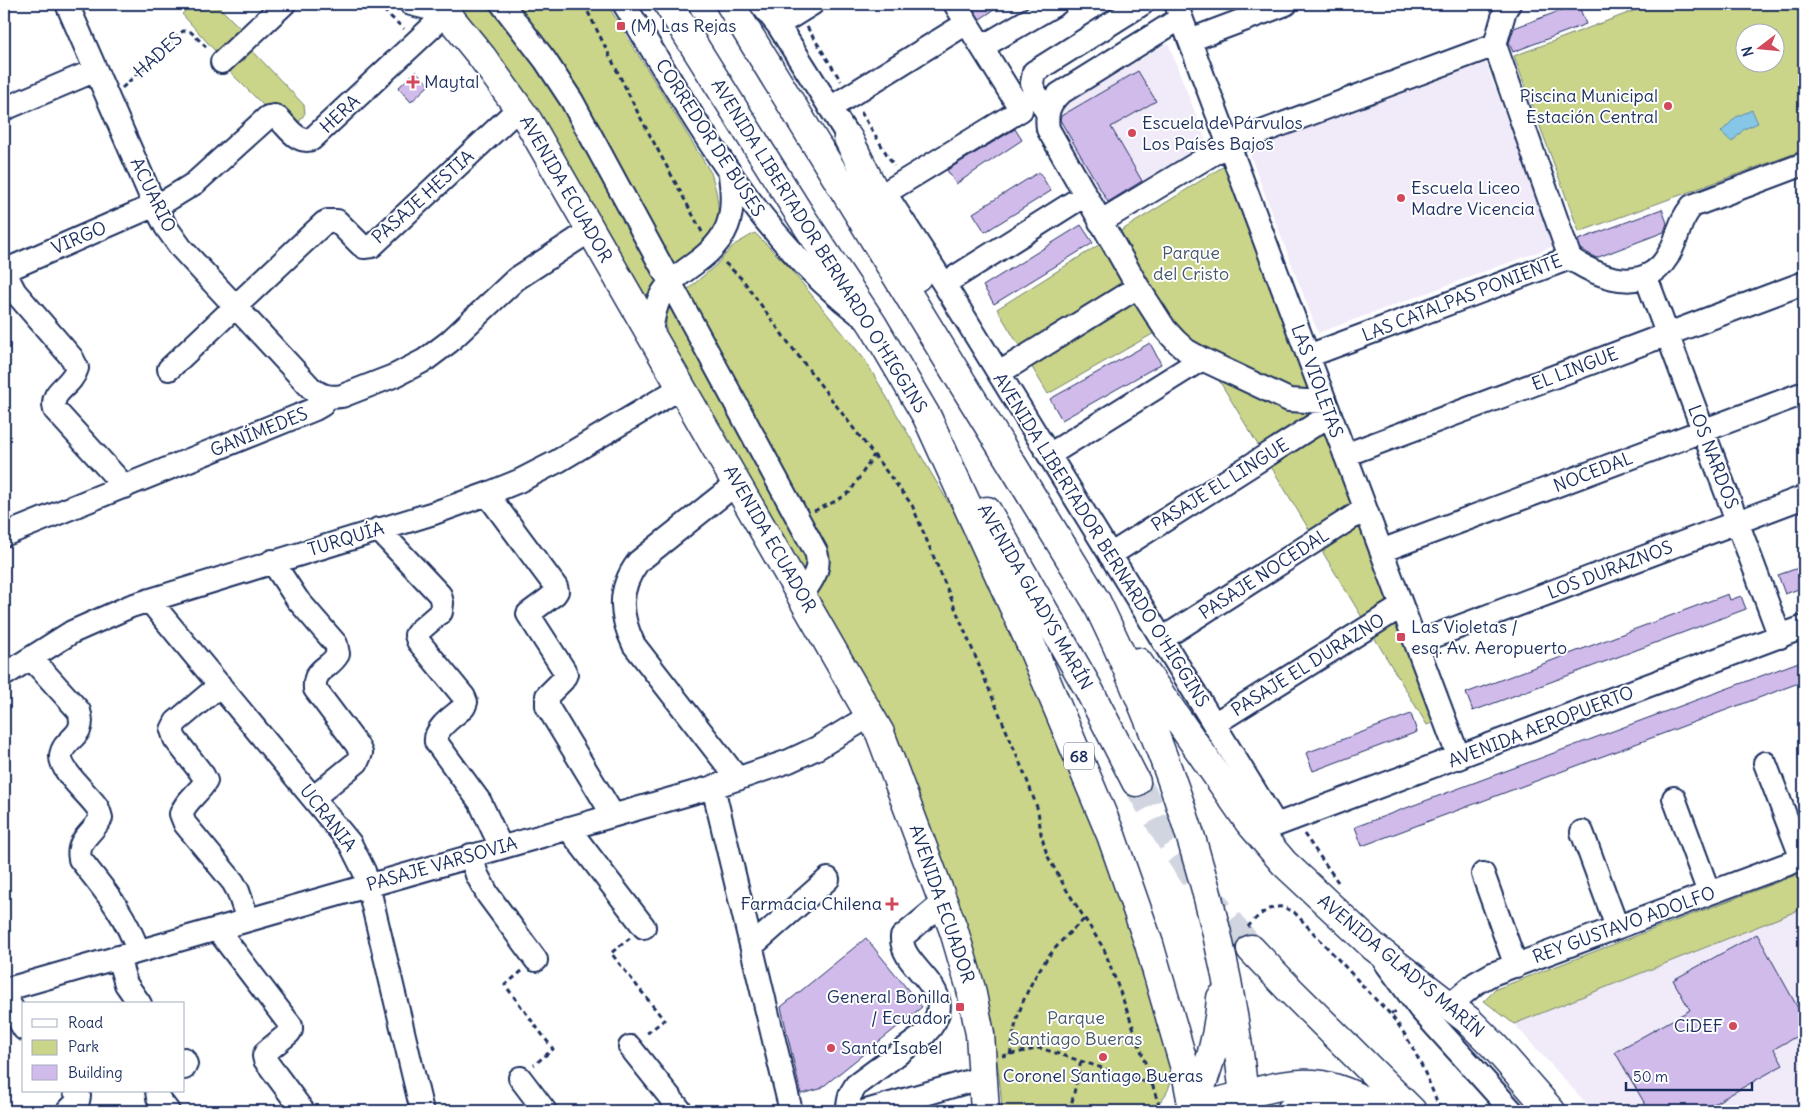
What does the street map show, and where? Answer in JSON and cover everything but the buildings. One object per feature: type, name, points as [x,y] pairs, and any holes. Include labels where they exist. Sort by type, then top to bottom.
[{"type":"main road","name":"AVENIDA LIBERTADOR BERNARDO O'HIGGINS","points":[[668,4],[802,218],[873,325],[926,418],[1032,647],[1111,835],[1155,962],[1186,1072],[1192,1111]]},
{"type":"main road","name":"AVENIDA LIBERTADOR BERNARDO O'HIGGINS","points":[[730,4],[1096,601],[1142,701],[1166,760],[1196,852],[1221,952],[1237,1032],[1244,1103]]},
{"type":"main road","name":"AVENIDA ECUADOR","points":[[443,9],[482,57],[519,108],[541,143],[871,715],[890,756],[944,902],[971,989],[980,1034],[985,1111]]},
{"type":"main road","points":[[848,138],[888,220],[946,330],[983,416]]},
{"type":"main road","name":"AVENIDA GLADYS MARÍN","points":[[926,418],[964,475],[1043,608],[1088,688],[1136,782]]},
{"type":"main road","name":"AVENIDA GLADYS MARÍN","points":[[1096,601],[1248,822],[1284,863],[1374,947],[1468,1020],[1495,1047],[1551,1111]]},
{"type":"main road","points":[[1276,825],[1302,866],[1342,918]]},
{"type":"main road","points":[[1251,949],[1412,1111]]},
{"type":"main road","points":[[1221,952],[1222,996],[1220,1025],[1212,1059],[1192,1111],[1244,1103],[1262,1089],[1295,1083],[1325,1085],[1347,1093],[1383,1111]]},
{"type":"main road","points":[[1293,1110],[1316,1100],[1347,1093]]},
{"type":"street","name":"ACUARIO","points":[[68,4],[155,206],[166,227],[181,248],[310,388],[326,397]]},
{"type":"street","points":[[222,62],[284,4]]},
{"type":"street","points":[[410,4],[443,9]]},
{"type":"street","points":[[502,4],[545,60],[572,101],[818,558],[817,570],[802,595]]},
{"type":"street","name":"CORREDOR DE BUSES","points":[[624,4],[730,175],[770,228],[794,256],[826,287],[873,325]]},
{"type":"street","name":"AVENIDA LIBERTADOR BERNARDO O'HIGGINS","points":[[761,4],[778,25],[848,138],[944,284],[1276,825]]},
{"type":"street","points":[[769,4],[778,25],[812,4]]},
{"type":"street","points":[[955,4],[1021,110]]},
{"type":"street","points":[[982,47],[1056,4]]},
{"type":"street","points":[[1047,113],[1033,88],[1032,78],[1034,72],[1142,4]]},
{"type":"street","points":[[1190,40],[1286,4]]},
{"type":"street","points":[[1509,4],[1505,10],[1495,45],[1570,258]]},
{"type":"street","name":"HERA","points":[[155,206],[170,199],[195,182],[268,117],[274,116],[278,118],[299,138],[308,141],[312,139],[443,9]]},
{"type":"street","points":[[1179,11],[1052,100],[1047,113],[1048,129],[1138,288],[1165,329],[1175,340],[1186,350],[1202,359],[1289,400],[1328,409]]},
{"type":"street","name":"LAS VIOLETAS","points":[[1179,11],[1459,758]]},
{"type":"street","points":[[830,108],[967,23]]},
{"type":"street","points":[[1100,222],[1229,144],[1495,45]]},
{"type":"street","points":[[4,109],[96,70]]},
{"type":"street","name":"PASAJE HESTIA","points":[[236,307],[328,221],[337,221],[364,247],[376,244],[519,108]]},
{"type":"street","points":[[885,193],[1021,110],[1047,113]]},
{"type":"street","points":[[1646,277],[1661,266],[1672,249],[1683,218],[1692,206],[1804,164]]},
{"type":"street","points":[[651,336],[656,309],[664,291],[712,250],[725,232],[731,213],[730,175]]},
{"type":"street","points":[[944,284],[1085,195]]},
{"type":"street","name":"VIRGO","points":[[4,271],[155,206]]},
{"type":"street","name":"GANÍMEDES","points":[[5,531],[125,486],[315,410],[326,397],[342,396],[396,375],[425,360],[449,342],[529,269],[591,230]]},
{"type":"street","name":"LAS CATALPAS PONIENTE","points":[[1308,356],[1570,258],[1592,272],[1631,281],[1646,277]]},
{"type":"street","points":[[4,271],[15,292],[72,358],[77,368],[74,378],[55,396],[53,403],[55,410],[125,486]]},
{"type":"street","name":"LOS NARDOS","points":[[1646,277],[1780,637]]},
{"type":"street","name":"EL LINGUE","points":[[1345,455],[1804,283]]},
{"type":"street","points":[[999,373],[1138,288]]},
{"type":"street","points":[[170,369],[236,307]]},
{"type":"street","points":[[1049,455],[1202,359]]},
{"type":"street","name":"TURQUÍA","points":[[4,675],[90,623],[131,606],[487,494],[519,481],[558,461],[682,387]]},
{"type":"street","name":"NOCEDAL","points":[[1381,551],[1804,392]]},
{"type":"street","name":"PASAJE EL LINGUE","points":[[1110,555],[1328,409]]},
{"type":"street","points":[[737,483],[638,562],[628,577],[623,594],[625,622],[634,645],[738,778]]},
{"type":"street","points":[[487,494],[556,587],[557,591],[555,594],[528,614],[566,674],[547,696],[547,706],[613,815]]},
{"type":"street","name":"LOS DURAZNOS","points":[[1416,644],[1804,497]]},
{"type":"street","name":"PASAJE NOCEDAL","points":[[1162,639],[1365,509]]},
{"type":"street","points":[[378,529],[440,595],[442,603],[441,612],[416,635],[418,641],[464,697],[466,702],[464,707],[438,730],[435,736],[436,742],[480,802],[501,847]]},
{"type":"street","points":[[272,561],[297,599],[336,644],[338,654],[335,660],[317,674],[314,681],[315,689],[362,753],[357,762],[313,798]]},
{"type":"street","name":"UCRANIA","points":[[150,600],[350,843],[358,856],[368,885],[422,1111]]},
{"type":"street","name":"PASAJE EL DURAZNO","points":[[1214,724],[1402,606]]},
{"type":"street","name":"AVENIDA AEROPUERTO","points":[[1276,825],[1459,758],[1804,627]]},
{"type":"street","points":[[30,658],[79,712],[82,721],[80,729],[61,756],[63,767],[98,808],[101,818],[82,841],[78,849],[80,859],[123,915],[131,930],[126,984],[139,1002]]},
{"type":"street","points":[[220,685],[176,722],[172,730],[174,739],[204,775],[206,781],[184,804],[181,814],[185,824],[238,890],[248,920]]},
{"type":"street","name":"PASAJE VARSOVIA","points":[[4,990],[713,787],[789,761],[817,748],[871,715]]},
{"type":"street","points":[[1765,763],[1803,858]]},
{"type":"street","points":[[713,787],[791,1111]]},
{"type":"street","points":[[1674,798],[1709,893]]},
{"type":"street","points":[[568,828],[644,926]]},
{"type":"street","points":[[1582,832],[1617,928]]},
{"type":"street","points":[[471,855],[477,875],[488,894],[536,960]]},
{"type":"street","name":"REY GUSTAVO ADOLFO","points":[[1450,1005],[1482,979],[1803,858]]},
{"type":"street","points":[[1483,874],[1516,966]]},
{"type":"street","points":[[752,946],[828,879]]},
{"type":"street","points":[[847,1111],[850,1095],[856,1085],[933,1026],[938,1003],[934,990],[904,952],[901,944],[902,937],[944,902]]},
{"type":"street","points":[[217,929],[291,1026],[289,1033],[266,1052],[264,1056],[303,1111]]},
{"type":"street","points":[[1374,947],[1420,1009],[1512,1111]]},
{"type":"street","points":[[4,990],[22,1026]]},
{"type":"street","points":[[630,1047],[681,1111]]},
{"type":"street","points":[[866,1111],[983,1069]]},
{"type":"street","points":[[520,1078],[545,1111]]},
{"type":"street","points":[[68,1111],[78,1101],[79,1096],[76,1092]]},
{"type":"street","points":[[157,1092],[158,1098],[168,1111]]},
{"type":"path","points":[[584,4],[638,113],[712,250],[743,280],[912,505],[1027,780],[1038,810],[1041,834],[1047,855],[1104,949],[1135,1032],[1161,1111]]},
{"type":"path","name":"HADES","points":[[120,90],[180,33],[186,30],[222,62]]},
{"type":"path","points":[[798,519],[836,501],[850,492],[874,455]]},
{"type":"path","points":[[1010,1054],[1018,1014],[1028,990],[1038,972],[1067,933],[1085,918]]},
{"type":"path","points":[[630,1047],[664,1020],[611,953],[644,926]]},
{"type":"path","points":[[520,1078],[553,1049],[505,985],[536,960]]},
{"type":"path","points":[[1391,1014],[1424,1069],[1441,1111]]},
{"type":"path","points":[[983,1069],[1010,1054],[1040,1048],[1152,1084]]},
{"type":"path","points":[[1070,1111],[1081,1061]]},
{"type":"shaded area","name":"Escuela de Párvulos Los Países Bajos","points":[[1168,43],[1208,146],[1106,209],[1053,120],[1055,111]]},
{"type":"shaded area","name":"Escuela Liceo Madre Vicencia","points":[[1486,63],[1554,246],[1318,333],[1248,150]]},
{"type":"shaded area","points":[[1804,908],[1804,1111],[1593,1111],[1514,1024]]},
{"type":"green space","points":[[192,4],[216,4],[240,28],[216,52],[182,14]]},
{"type":"green space","points":[[452,4],[607,4],[711,173],[717,200],[717,220],[712,234],[703,246],[661,280],[647,297]]},
{"type":"green space","name":"Piscina Municipal Estación Central","points":[[1652,4],[1804,4],[1804,150],[1579,232],[1514,56]]},
{"type":"green space","points":[[247,45],[304,105],[305,113],[298,124],[279,121],[224,66]]},
{"type":"green space","name":"Parque del Cristo","points":[[1224,166],[1434,722],[1427,725],[1214,372],[1170,324],[1048,394],[997,309]]},
{"type":"green space","name":"Parque Santiago Bueras","points":[[755,233],[787,265],[865,360],[975,548],[1090,806],[1143,954],[1172,1068],[1171,1082],[1166,1093],[1149,1111],[1002,1111],[994,1041],[966,927],[666,332],[666,308],[716,265],[734,245]]},
{"type":"green space","points":[[1804,872],[1804,908],[1514,1024],[1484,1001],[1496,989]]},
{"type":"water","points":[[1752,110],[1758,123],[1744,129],[1732,142],[1721,132],[1736,117]]},
{"type":"tunnel","points":[[1136,782],[1169,838],[1197,880],[1251,949]]},
{"type":"place","name":"(M) Las Rejas","points":[[621,26]]},
{"type":"place","name":"Maytal","points":[[413,82]]},
{"type":"place","name":"Piscina Municipal Estación Central","points":[[1668,106]]},
{"type":"place","name":"Escuela de Párvulos Los Países Bajos","points":[[1132,133]]},
{"type":"place","name":"Escuela Liceo Madre Vicencia","points":[[1401,198]]},
{"type":"place","name":"Las Violetas / esq. Av. Aeropuerto","points":[[1401,637]]},
{"type":"place","name":"Farmacia Chilena","points":[[892,904]]},
{"type":"place","name":"General Bonilla / Ecuador","points":[[960,1007]]},
{"type":"place","name":"CiDEF","points":[[1733,1026]]},
{"type":"place","name":"Santa Isabel","points":[[831,1048]]},
{"type":"place","name":"Coronel Santiago Bueras","points":[[1103,1057]]}]
